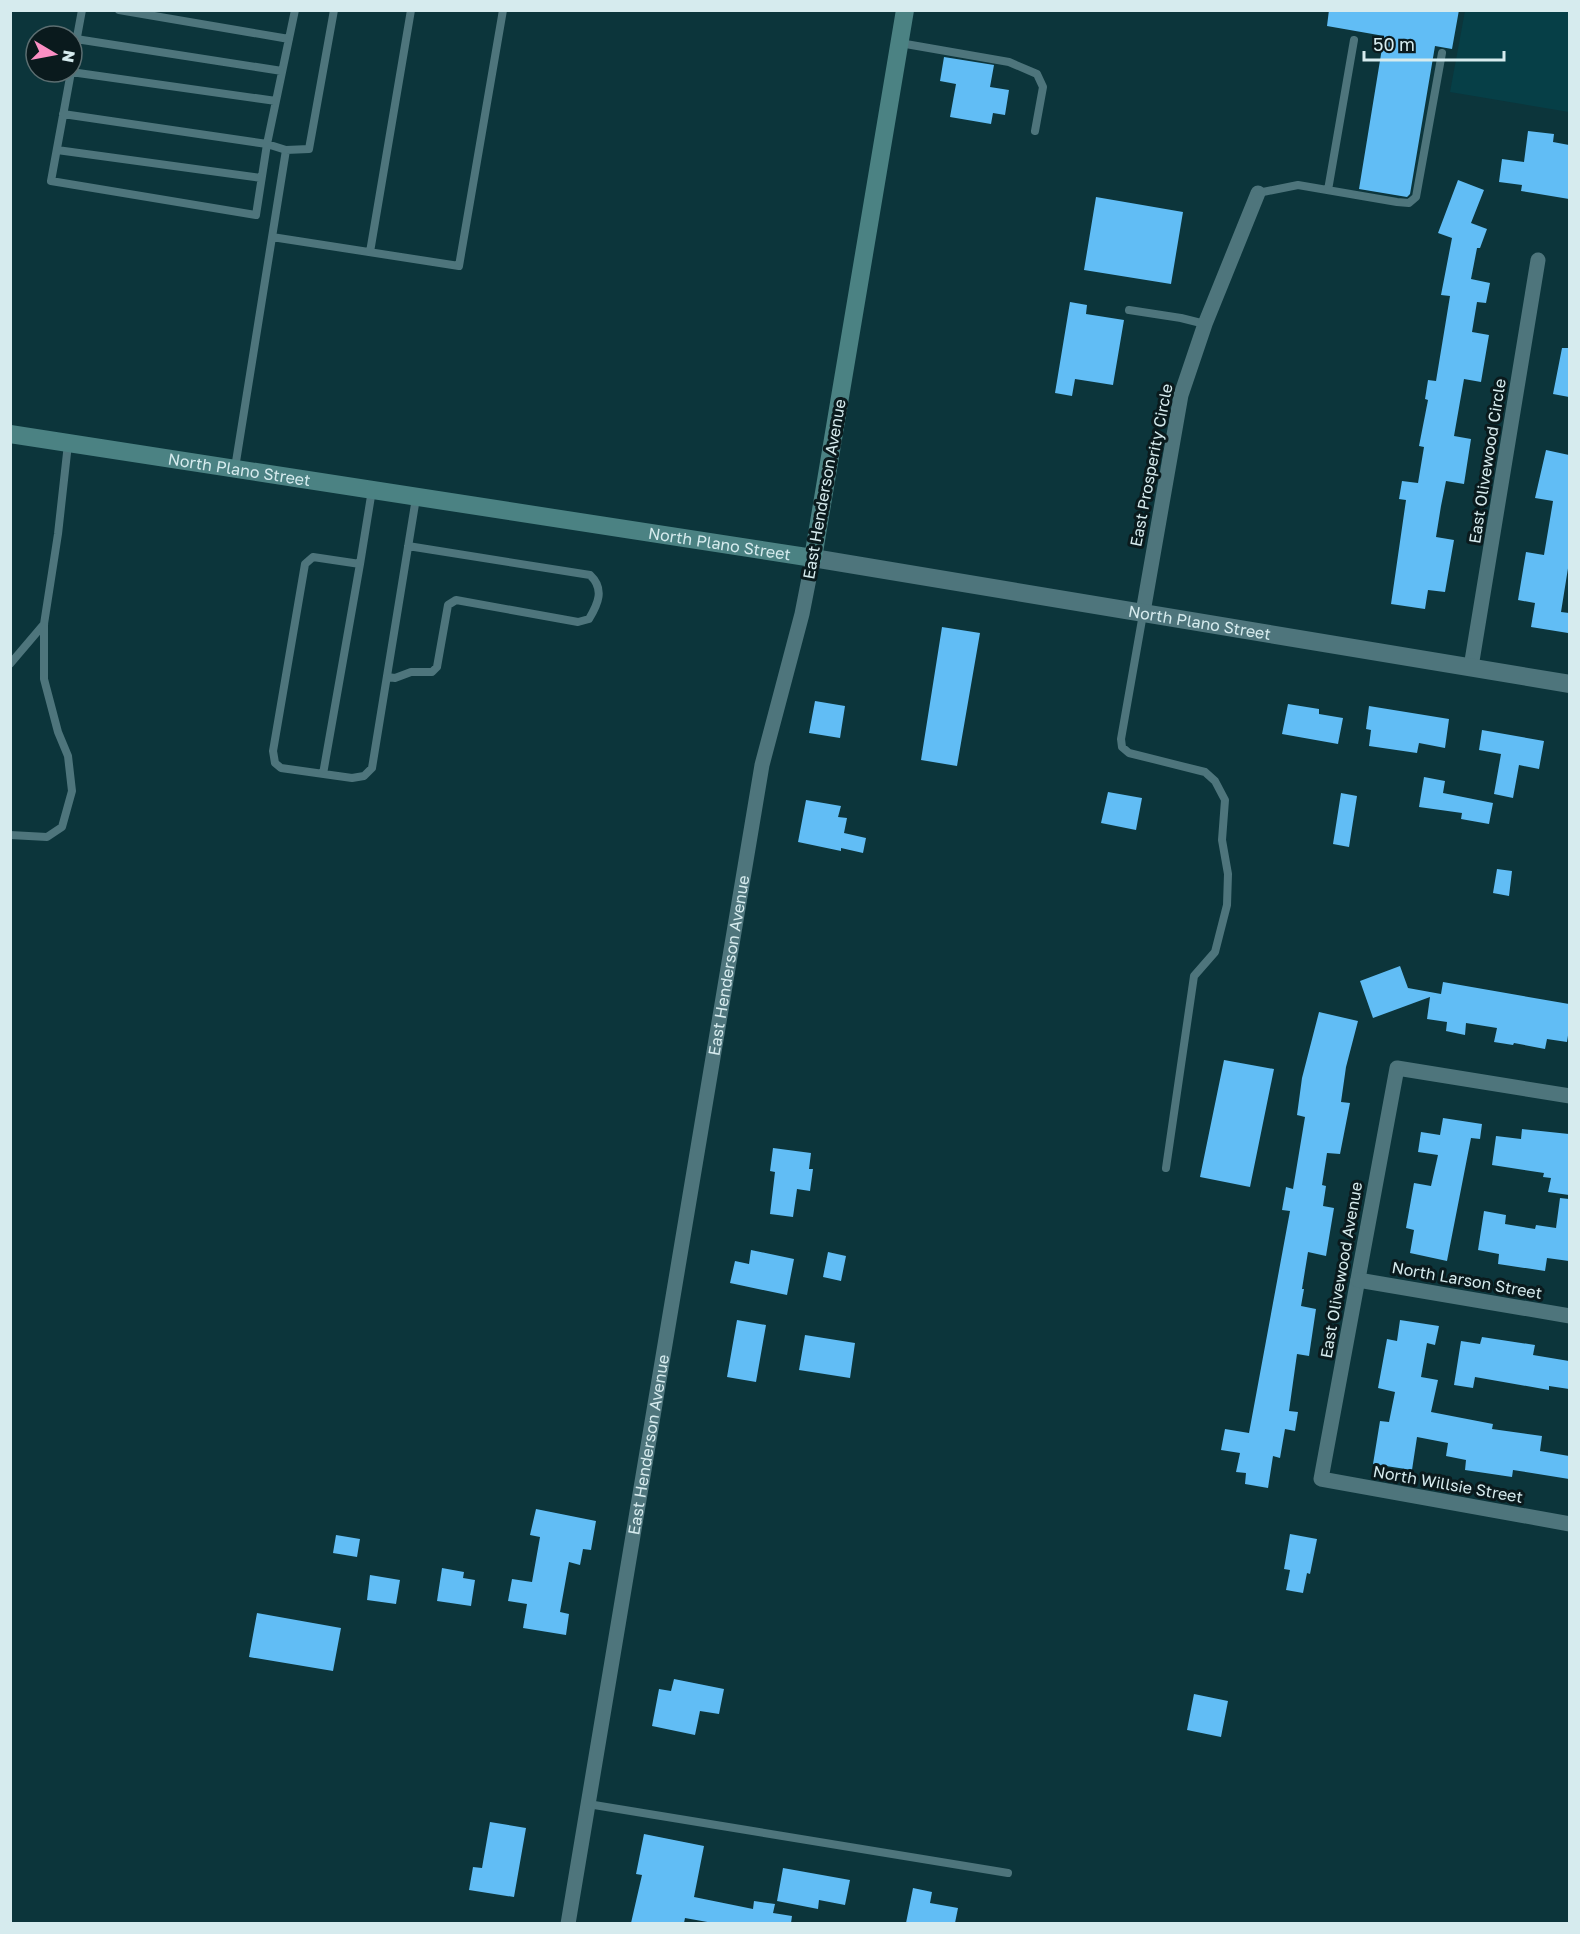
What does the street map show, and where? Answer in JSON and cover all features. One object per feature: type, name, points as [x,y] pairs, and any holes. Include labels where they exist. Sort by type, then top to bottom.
[{"type":"main road","name":"East Henderson Avenue","points":[[813,558],[905,10]]},
{"type":"main road","name":"North Plano Street","points":[[10,434],[813,558]]},
{"type":"street","name":"East Prosperity Circle","points":[[1143,612],[1181,395],[1204,324],[1258,193]]},
{"type":"street","name":"East Olivewood Circle","points":[[1471,667],[1538,260]]},
{"type":"street","name":"North Plano Street","points":[[813,558],[1569,684]]},
{"type":"street","name":"East Henderson Avenue","points":[[568,1923],[762,765],[802,614],[813,558]]},
{"type":"street","name":"East Olivewood Avenue","points":[[1321,1479],[1397,1068],[1569,1096]]},
{"type":"street","name":"North Larson Street","points":[[1358,1280],[1569,1316]]},
{"type":"street","name":"North Willsie Street","points":[[1321,1479],[1569,1524]]},
{"type":"lane","points":[[119,10],[289,39]]},
{"type":"lane","points":[[69,84],[51,181],[255,215],[267,144],[295,10]]},
{"type":"lane","points":[[63,114],[267,144],[286,150],[309,149],[334,10]]},
{"type":"lane","points":[[370,252],[411,10]]},
{"type":"lane","points":[[272,237],[459,266],[503,10]]},
{"type":"lane","points":[[84,40],[282,71]]},
{"type":"lane","points":[[1328,190],[1354,40]]},
{"type":"lane","points":[[900,43],[1009,62],[1037,74],[1043,87],[1035,131]]},
{"type":"lane","points":[[1258,193],[1298,185],[1397,202],[1409,202],[1416,197],[1442,53]]},
{"type":"lane","points":[[84,74],[276,101]]},
{"type":"lane","points":[[57,150],[261,178]]},
{"type":"lane","points":[[235,468],[286,150]]},
{"type":"lane","points":[[1129,310],[1204,324]]},
{"type":"lane","points":[[10,835],[47,837],[62,827],[72,790],[68,756],[58,732],[44,679],[44,624],[58,534],[68,442]]},
{"type":"lane","points":[[323,774],[372,489]]},
{"type":"lane","points":[[360,564],[313,557],[305,564],[273,751],[275,763],[281,768],[352,778],[364,776],[372,768],[416,496]]},
{"type":"lane","points":[[387,677],[395,678],[411,672],[432,672],[437,667],[448,605],[456,600],[578,622],[589,619],[597,607],[600,590],[596,581],[590,576],[408,546]]},
{"type":"lane","points":[[1143,612],[1121,739],[1122,747],[1129,753],[1205,772],[1215,781],[1225,800],[1222,840],[1228,874],[1227,905],[1215,951],[1194,976],[1166,1168]]},
{"type":"lane","points":[[10,664],[44,624]]},
{"type":"lane","points":[[588,1804],[1008,1873]]},
{"type":"shaded area","points":[[1465,11],[1569,11],[1569,112],[1450,92]]},
{"type":"building","points":[[1329,10],[1459,10],[1452,49],[1435,46],[1410,194],[1407,197],[1359,189],[1384,36],[1327,26]]},
{"type":"building","points":[[944,57],[994,65],[990,87],[1009,90],[1005,115],[993,113],[991,124],[950,117],[956,84],[940,81]]},
{"type":"building","points":[[1528,131],[1554,134],[1553,142],[1569,145],[1569,199],[1521,191],[1522,185],[1499,182],[1502,159],[1524,162]]},
{"type":"building","points":[[1458,180],[1484,190],[1471,223],[1487,229],[1480,248],[1477,248],[1471,279],[1490,283],[1486,303],[1477,302],[1472,332],[1489,335],[1481,382],[1464,379],[1454,436],[1471,439],[1464,484],[1446,481],[1441,506],[1436,537],[1454,540],[1445,592],[1428,590],[1425,609],[1391,604],[1406,500],[1399,499],[1402,481],[1418,483],[1424,447],[1419,446],[1428,400],[1425,399],[1428,380],[1436,381],[1450,296],[1441,295],[1452,238],[1438,233]]},
{"type":"building","points":[[1096,197],[1183,212],[1171,284],[1084,270]]},
{"type":"building","points":[[1070,302],[1087,305],[1086,314],[1124,320],[1113,385],[1075,379],[1072,396],[1055,393]]},
{"type":"building","points":[[1562,348],[1569,348],[1569,397],[1553,394]]},
{"type":"building","points":[[1546,450],[1569,455],[1569,562],[1561,612],[1569,613],[1568,633],[1531,627],[1535,603],[1518,600],[1526,552],[1544,555],[1553,501],[1535,498]]},
{"type":"building","points":[[942,627],[980,633],[957,766],[921,760]]},
{"type":"building","points":[[815,701],[845,706],[840,738],[809,733]]},
{"type":"building","points":[[1288,704],[1319,709],[1319,714],[1343,718],[1338,744],[1282,734]]},
{"type":"building","points":[[1369,706],[1449,719],[1445,748],[1419,743],[1417,753],[1369,746],[1371,730],[1366,729]]},
{"type":"building","points":[[1482,730],[1544,741],[1539,769],[1519,765],[1513,798],[1494,794],[1501,754],[1479,750]]},
{"type":"building","points":[[1424,777],[1445,781],[1443,793],[1493,803],[1489,824],[1461,819],[1462,813],[1419,807]]},
{"type":"building","points":[[1108,792],[1142,798],[1136,830],[1101,823]]},
{"type":"building","points":[[1341,793],[1357,796],[1349,847],[1333,844]]},
{"type":"building","points":[[806,800],[841,806],[838,817],[847,818],[844,833],[866,838],[863,853],[798,842]]},
{"type":"building","points":[[1497,869],[1512,871],[1509,896],[1493,893]]},
{"type":"building","points":[[1400,966],[1408,988],[1441,994],[1443,982],[1569,1004],[1567,1042],[1547,1039],[1545,1049],[1494,1042],[1497,1028],[1466,1023],[1465,1035],[1446,1031],[1447,1022],[1427,1019],[1430,997],[1373,1018],[1360,981]]},
{"type":"building","points":[[1319,1012],[1358,1021],[1346,1067],[1341,1102],[1350,1103],[1340,1154],[1327,1153],[1322,1185],[1326,1186],[1323,1206],[1334,1208],[1326,1256],[1308,1252],[1301,1306],[1316,1309],[1309,1356],[1297,1354],[1289,1411],[1298,1412],[1295,1431],[1285,1429],[1280,1458],[1273,1456],[1268,1488],[1245,1484],[1246,1473],[1236,1472],[1240,1453],[1221,1450],[1225,1429],[1249,1433],[1290,1211],[1282,1210],[1286,1187],[1293,1189],[1305,1117],[1297,1115],[1302,1078]]},
{"type":"building","points":[[1224,1060],[1274,1069],[1250,1187],[1200,1177]]},
{"type":"building","points":[[1443,1118],[1482,1124],[1480,1139],[1471,1138],[1447,1261],[1410,1253],[1414,1230],[1406,1228],[1414,1183],[1431,1186],[1438,1155],[1418,1152],[1421,1132],[1440,1135]]},
{"type":"building","points":[[1522,1129],[1569,1134],[1569,1195],[1548,1192],[1551,1178],[1543,1177],[1544,1173],[1492,1165],[1496,1136],[1521,1139]]},
{"type":"building","points":[[773,1148],[811,1153],[809,1169],[813,1169],[810,1191],[797,1189],[793,1217],[770,1214],[775,1172],[770,1171]]},
{"type":"building","points":[[1560,1198],[1569,1199],[1569,1261],[1547,1258],[1545,1271],[1498,1264],[1499,1254],[1478,1250],[1484,1211],[1506,1215],[1505,1224],[1535,1229],[1536,1225],[1556,1228]]},
{"type":"building","points":[[751,1250],[794,1259],[787,1295],[730,1283],[735,1261],[749,1264]]},
{"type":"building","points":[[828,1252],[846,1256],[841,1281],[823,1277]]},
{"type":"building","points":[[737,1320],[766,1325],[756,1382],[727,1377]]},
{"type":"building","points":[[1400,1320],[1439,1326],[1435,1345],[1427,1343],[1421,1377],[1438,1380],[1431,1412],[1493,1424],[1492,1429],[1542,1436],[1540,1451],[1569,1456],[1569,1479],[1513,1470],[1512,1477],[1465,1470],[1466,1460],[1446,1456],[1448,1443],[1417,1437],[1412,1470],[1373,1464],[1380,1421],[1389,1422],[1395,1392],[1378,1388],[1387,1339],[1397,1341]]},
{"type":"building","points":[[805,1335],[855,1343],[850,1378],[799,1370]]},
{"type":"building","points":[[1482,1337],[1535,1345],[1533,1355],[1569,1361],[1569,1389],[1549,1386],[1549,1390],[1475,1377],[1473,1388],[1454,1385],[1461,1341],[1480,1344]]},
{"type":"building","points":[[536,1509],[596,1521],[591,1550],[583,1549],[580,1565],[569,1562],[560,1612],[569,1614],[566,1635],[523,1628],[527,1604],[508,1601],[512,1579],[532,1582],[540,1537],[530,1535]]},
{"type":"building","points":[[1290,1534],[1317,1539],[1310,1574],[1307,1573],[1303,1593],[1286,1590],[1290,1570],[1284,1569]]},
{"type":"building","points":[[336,1535],[360,1539],[357,1557],[333,1553]]},
{"type":"building","points":[[442,1568],[464,1572],[463,1578],[475,1580],[471,1606],[437,1601]]},
{"type":"building","points":[[370,1575],[400,1580],[396,1604],[367,1600]]},
{"type":"building","points":[[257,1613],[341,1628],[333,1671],[249,1657]]},
{"type":"building","points":[[674,1679],[724,1689],[719,1714],[700,1711],[695,1735],[652,1726],[659,1689],[671,1691]]},
{"type":"building","points":[[1194,1694],[1228,1701],[1221,1737],[1187,1730]]},
{"type":"building","points":[[490,1822],[526,1828],[514,1897],[469,1890],[473,1867],[482,1868]]},
{"type":"building","points":[[644,1834],[704,1846],[694,1897],[753,1909],[754,1901],[775,1904],[773,1913],[792,1916],[791,1923],[713,1923],[685,1918],[684,1923],[631,1923],[642,1875],[636,1874]]},
{"type":"building","points":[[783,1868],[850,1880],[845,1905],[819,1900],[818,1909],[777,1901]]},
{"type":"building","points":[[913,1888],[932,1892],[930,1903],[958,1908],[955,1923],[906,1923]]}]
